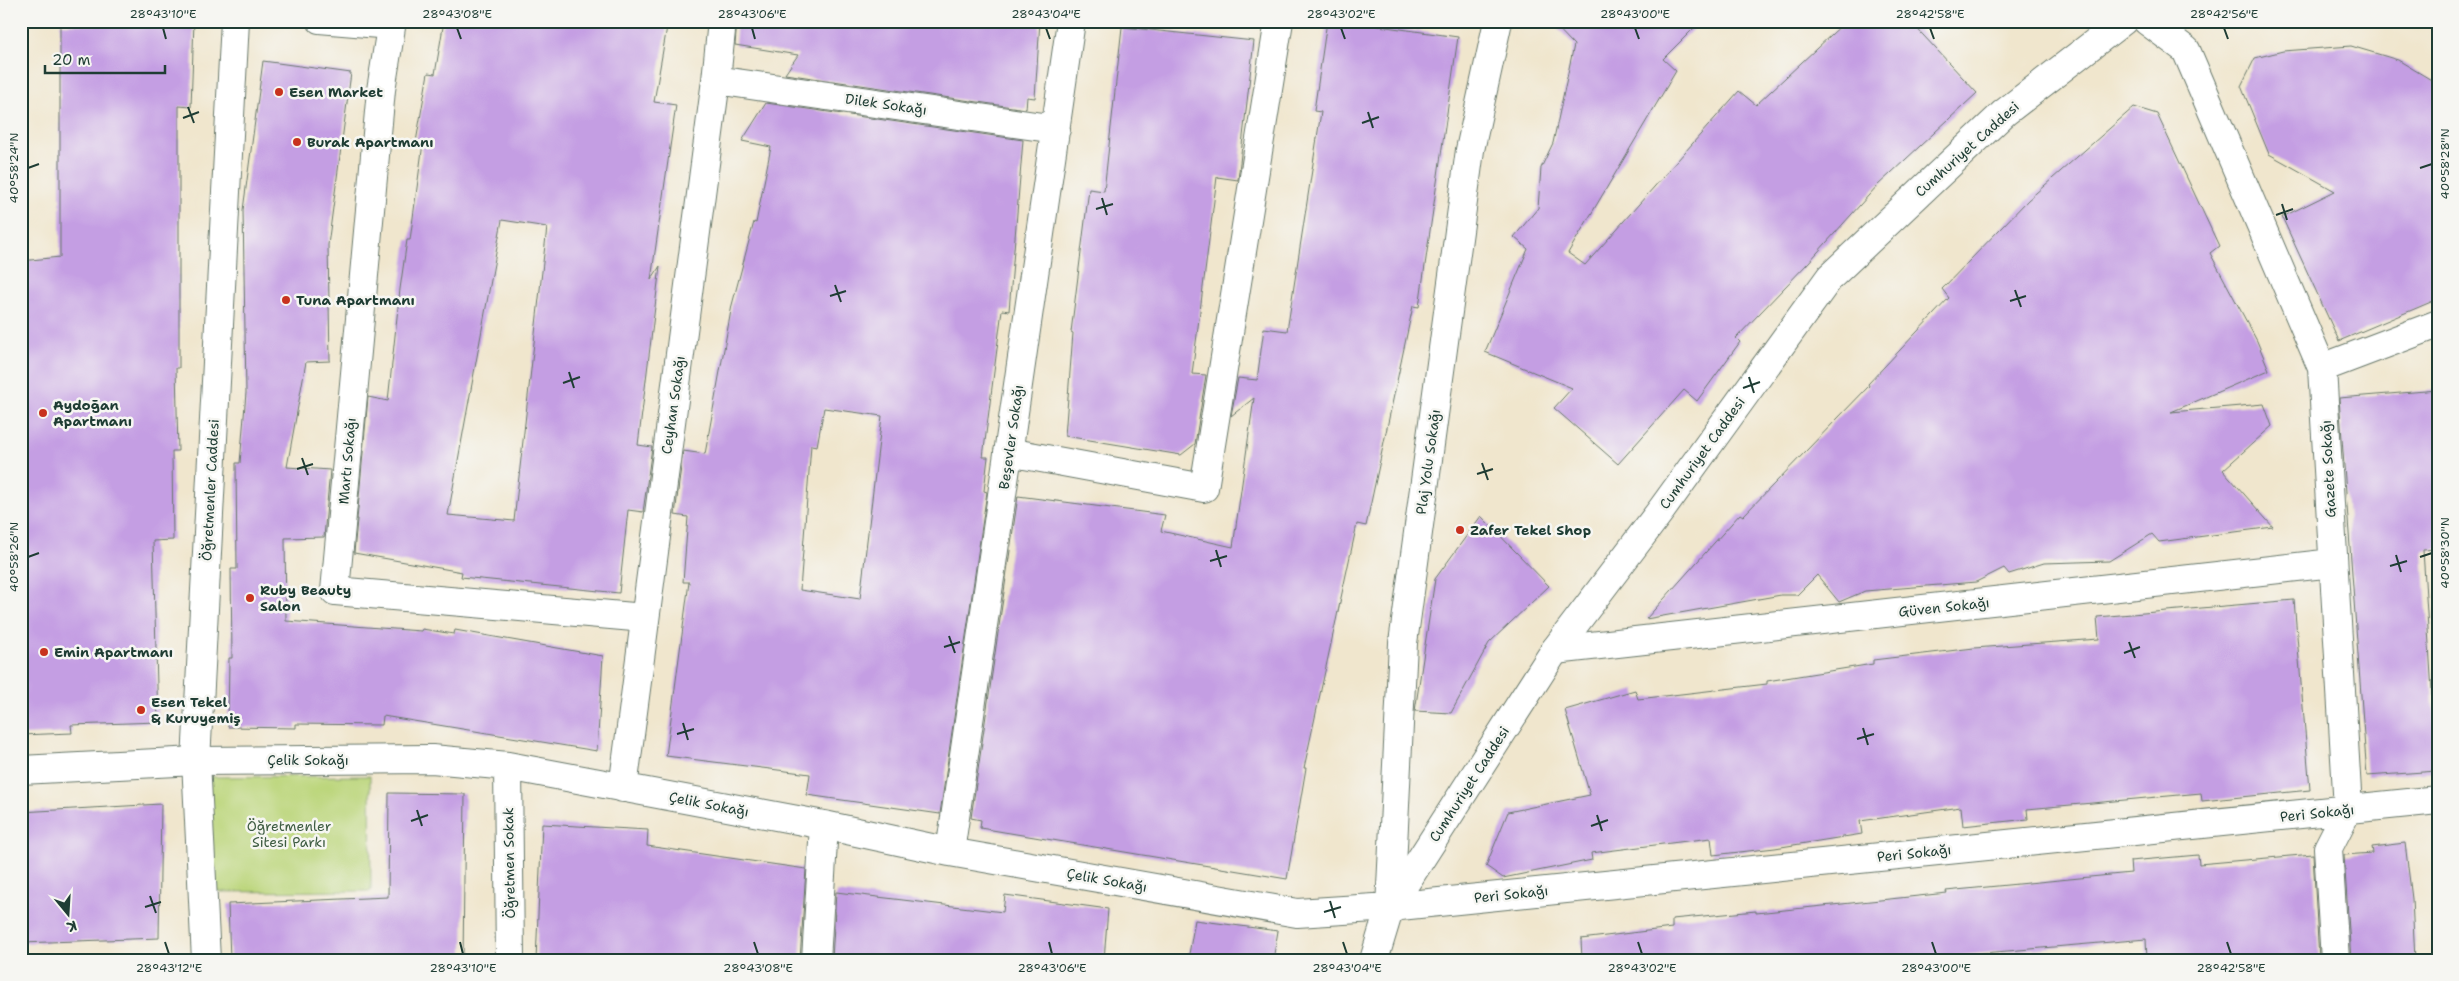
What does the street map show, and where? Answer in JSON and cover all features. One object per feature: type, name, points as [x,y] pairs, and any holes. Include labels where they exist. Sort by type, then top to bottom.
[{"type":"street","name":"Öğretmenler Caddesi","points":[[206,960],[196,761],[235,21]]},
{"type":"street","name":"Ceyhan Sokağı","points":[[623,788],[716,80],[722,21]]},
{"type":"street","name":"Beşevler Sokağı","points":[[950,852],[1071,21]]},
{"type":"street","points":[[1008,452],[1204,488],[1279,21]]},
{"type":"street","name":"Plaj Yolu Sokağı","points":[[1390,906],[1403,643],[1470,150],[1498,21]]},
{"type":"street","name":"Cumhuriyet Caddesi","points":[[1374,960],[1390,906],[1555,650],[1662,509],[1830,277],[2004,113],[2123,21]]},
{"type":"street","name":"Gazete Sokağı","points":[[2147,21],[2186,50],[2322,368],[2348,809]]},
{"type":"street","name":"Martı Sokağı","points":[[391,24],[382,90],[334,590],[645,618]]},
{"type":"street","name":"Dilek Sokağı","points":[[716,80],[1056,129]]},
{"type":"street","points":[[2322,368],[2438,324]]},
{"type":"street","name":"Güven Sokağı","points":[[1555,650],[2333,563]]},
{"type":"street","name":"Çelik Sokağı","points":[[21,770],[196,761],[432,760],[508,766],[824,825],[950,852],[1297,913],[1390,906]]},
{"type":"street","name":"Öğretmen Sokak","points":[[508,766],[510,960]]},
{"type":"street","name":"Peri Sokağı","points":[[1390,906],[2438,800]]},
{"type":"street","points":[[2335,960],[2328,848],[2348,809]]},
{"type":"street","points":[[816,960],[824,825]]},
{"type":"lane","points":[[319,21],[391,24]]},
{"type":"green space","name":"Öğretmenler Sitesi Parkı","points":[[370,776],[371,891],[208,892],[207,777]]},
{"type":"building","points":[[151,21],[194,21],[191,107],[179,106],[179,368],[176,368],[178,451],[172,451],[173,540],[153,541],[158,722],[71,725],[72,733],[21,735],[21,261],[60,257],[60,24],[147,26]]},
{"type":"building","points":[[444,21],[668,21],[654,102],[676,105],[651,280],[660,266],[638,445],[652,447],[643,512],[628,510],[619,593],[461,577],[462,572],[354,553],[368,397],[388,401],[400,289],[407,240],[410,240],[423,143],[416,142],[428,73],[435,74]],"holes":[[[502,220],[547,227],[514,521],[448,515]]]},
{"type":"building","points":[[737,21],[1040,21],[1035,98],[1027,97],[1026,109],[785,74],[798,55],[735,45]]},
{"type":"building","points":[[1327,21],[1343,21],[1458,37],[1419,307],[1413,306],[1366,526],[1357,524],[1304,768],[1306,768],[1287,879],[980,828],[981,820],[971,818],[1018,496],[1165,515],[1161,531],[1233,547],[1254,398],[1231,416],[1238,378],[1257,380],[1264,328],[1287,331],[1321,112],[1314,111]]},
{"type":"building","points":[[1551,21],[1701,21],[1663,59],[1676,71],[1568,253],[1585,265],[1739,91],[1756,105],[1846,21],[1910,21],[1977,93],[1877,186],[1809,262],[1736,338],[1740,342],[1697,401],[1684,390],[1618,464],[1554,408],[1572,388],[1485,352],[1528,249],[1514,237],[1538,208],[1541,168],[1553,143],[1574,45]]},
{"type":"building","points":[[1122,27],[1254,41],[1238,180],[1217,177],[1192,374],[1206,375],[1195,444],[1181,455],[1065,436],[1073,333],[1071,332],[1089,189],[1104,191]]},
{"type":"building","points":[[2351,46],[2398,60],[2438,84],[2438,299],[2339,341],[2282,217],[2335,191],[2269,154],[2241,86],[2255,58],[2283,51]]},
{"type":"building","points":[[263,61],[351,73],[328,245],[330,361],[306,362],[287,467],[330,470],[324,537],[285,538],[286,621],[421,631],[422,629],[454,634],[455,630],[603,656],[597,751],[383,716],[382,725],[296,724],[296,728],[228,727],[229,658],[232,658],[231,569],[237,569],[236,463],[240,463],[246,393],[243,210]]},
{"type":"building","points":[[766,103],[1023,140],[1009,311],[1002,310],[983,457],[988,457],[984,491],[987,492],[940,814],[807,795],[810,774],[666,756],[689,582],[683,582],[688,517],[675,515],[683,451],[705,454],[732,305],[754,222],[756,223],[771,147],[742,141]],"holes":[[[824,408],[882,416],[860,599],[800,590],[811,445],[817,446]]]},
{"type":"building","points":[[2134,107],[2157,114],[2219,246],[2210,253],[2257,341],[2269,370],[2171,412],[2264,404],[2272,426],[2223,470],[2273,527],[2159,542],[2152,534],[2109,561],[2044,563],[2009,574],[2004,568],[1976,582],[1865,591],[1839,602],[1817,575],[1797,595],[1781,595],[1646,619],[1740,514],[1743,516],[1869,386],[1868,384],[1949,298],[1942,289],[2028,200]]},
{"type":"building","points":[[2438,390],[2438,549],[2423,550],[2437,771],[2367,776],[2339,398]]},
{"type":"building","points":[[1481,516],[1549,586],[1489,643],[1451,713],[1415,711],[1435,579]]},
{"type":"building","points":[[2294,600],[2310,790],[2202,801],[2201,793],[2027,809],[2028,819],[1963,826],[1961,807],[1860,821],[1862,834],[1775,848],[1713,855],[1711,838],[1591,853],[1592,860],[1503,878],[1486,866],[1508,812],[1590,795],[1565,710],[1635,690],[1638,699],[1767,684],[1767,681],[1873,664],[1873,660],[1974,648],[2099,639],[2097,617]]},
{"type":"building","points":[[389,793],[465,794],[463,960],[230,960],[228,904],[388,897]]},
{"type":"building","points":[[161,804],[159,938],[21,943],[21,812]]},
{"type":"building","points":[[542,824],[648,830],[647,846],[806,869],[800,960],[536,960]]},
{"type":"building","points":[[2405,843],[2412,899],[2415,960],[2351,960],[2344,855],[2373,853],[2372,847]]},
{"type":"building","points":[[2313,854],[2319,960],[2147,960],[2146,939],[1938,957],[1939,960],[1582,960],[1581,939],[1672,928],[1672,919],[1756,911],[1756,913],[1947,893],[1946,891],[2131,873],[2130,861],[2198,855],[2199,864]]},
{"type":"building","points":[[836,892],[1003,912],[1005,895],[1108,909],[1104,960],[832,960]]},
{"type":"building","points":[[1195,920],[1278,931],[1273,960],[1188,960]]},
{"type":"place","name":"Esen Market","points":[[279,92]]},
{"type":"place","name":"Burak Apartmanı","points":[[297,142]]},
{"type":"place","name":"Tuna Apartmanı","points":[[286,300]]},
{"type":"place","name":"Aydoğan Apartmanı","points":[[43,413]]},
{"type":"place","name":"Zafer Tekel Shop","points":[[1460,530]]},
{"type":"place","name":"Ruby Beauty Salon","points":[[250,598]]},
{"type":"place","name":"Emin Apartmanı","points":[[44,652]]},
{"type":"place","name":"Esen Tekel & Kuruyemiş","points":[[141,710]]}]
